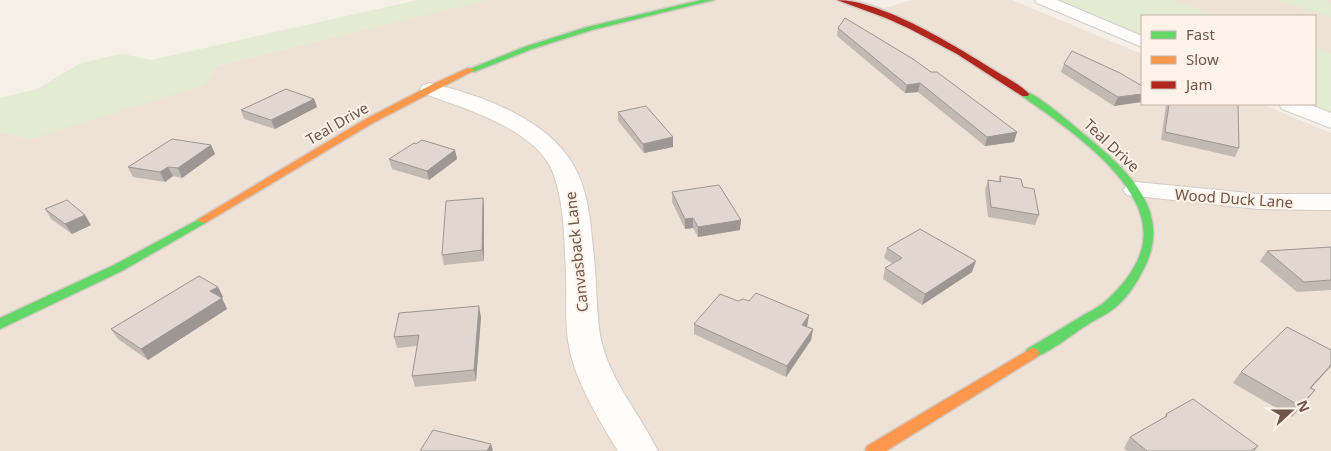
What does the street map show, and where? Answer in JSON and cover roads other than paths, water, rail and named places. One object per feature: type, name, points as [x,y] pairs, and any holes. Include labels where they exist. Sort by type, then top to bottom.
[{"type":"street","name":"Teal Drive","points":[[0,324],[116,270],[186,231],[337,140],[430,89],[565,35],[625,18],[711,0]]},
{"type":"street","name":"Teal Drive","points":[[840,0],[879,13],[910,27],[987,70],[1070,127],[1110,161],[1136,190],[1148,219],[1149,242],[1144,265],[1130,287],[1111,304],[873,451]]},
{"type":"street","points":[[1043,0],[1141,42]]},
{"type":"street","name":"Canvasback Lane","points":[[430,89],[487,110],[523,127],[552,152],[562,167],[570,185],[586,345],[598,382],[615,416],[639,451]]},
{"type":"street","points":[[1292,105],[1331,121]]},
{"type":"street","name":"Wood Duck Lane","points":[[1136,190],[1303,204],[1331,202]]}]
